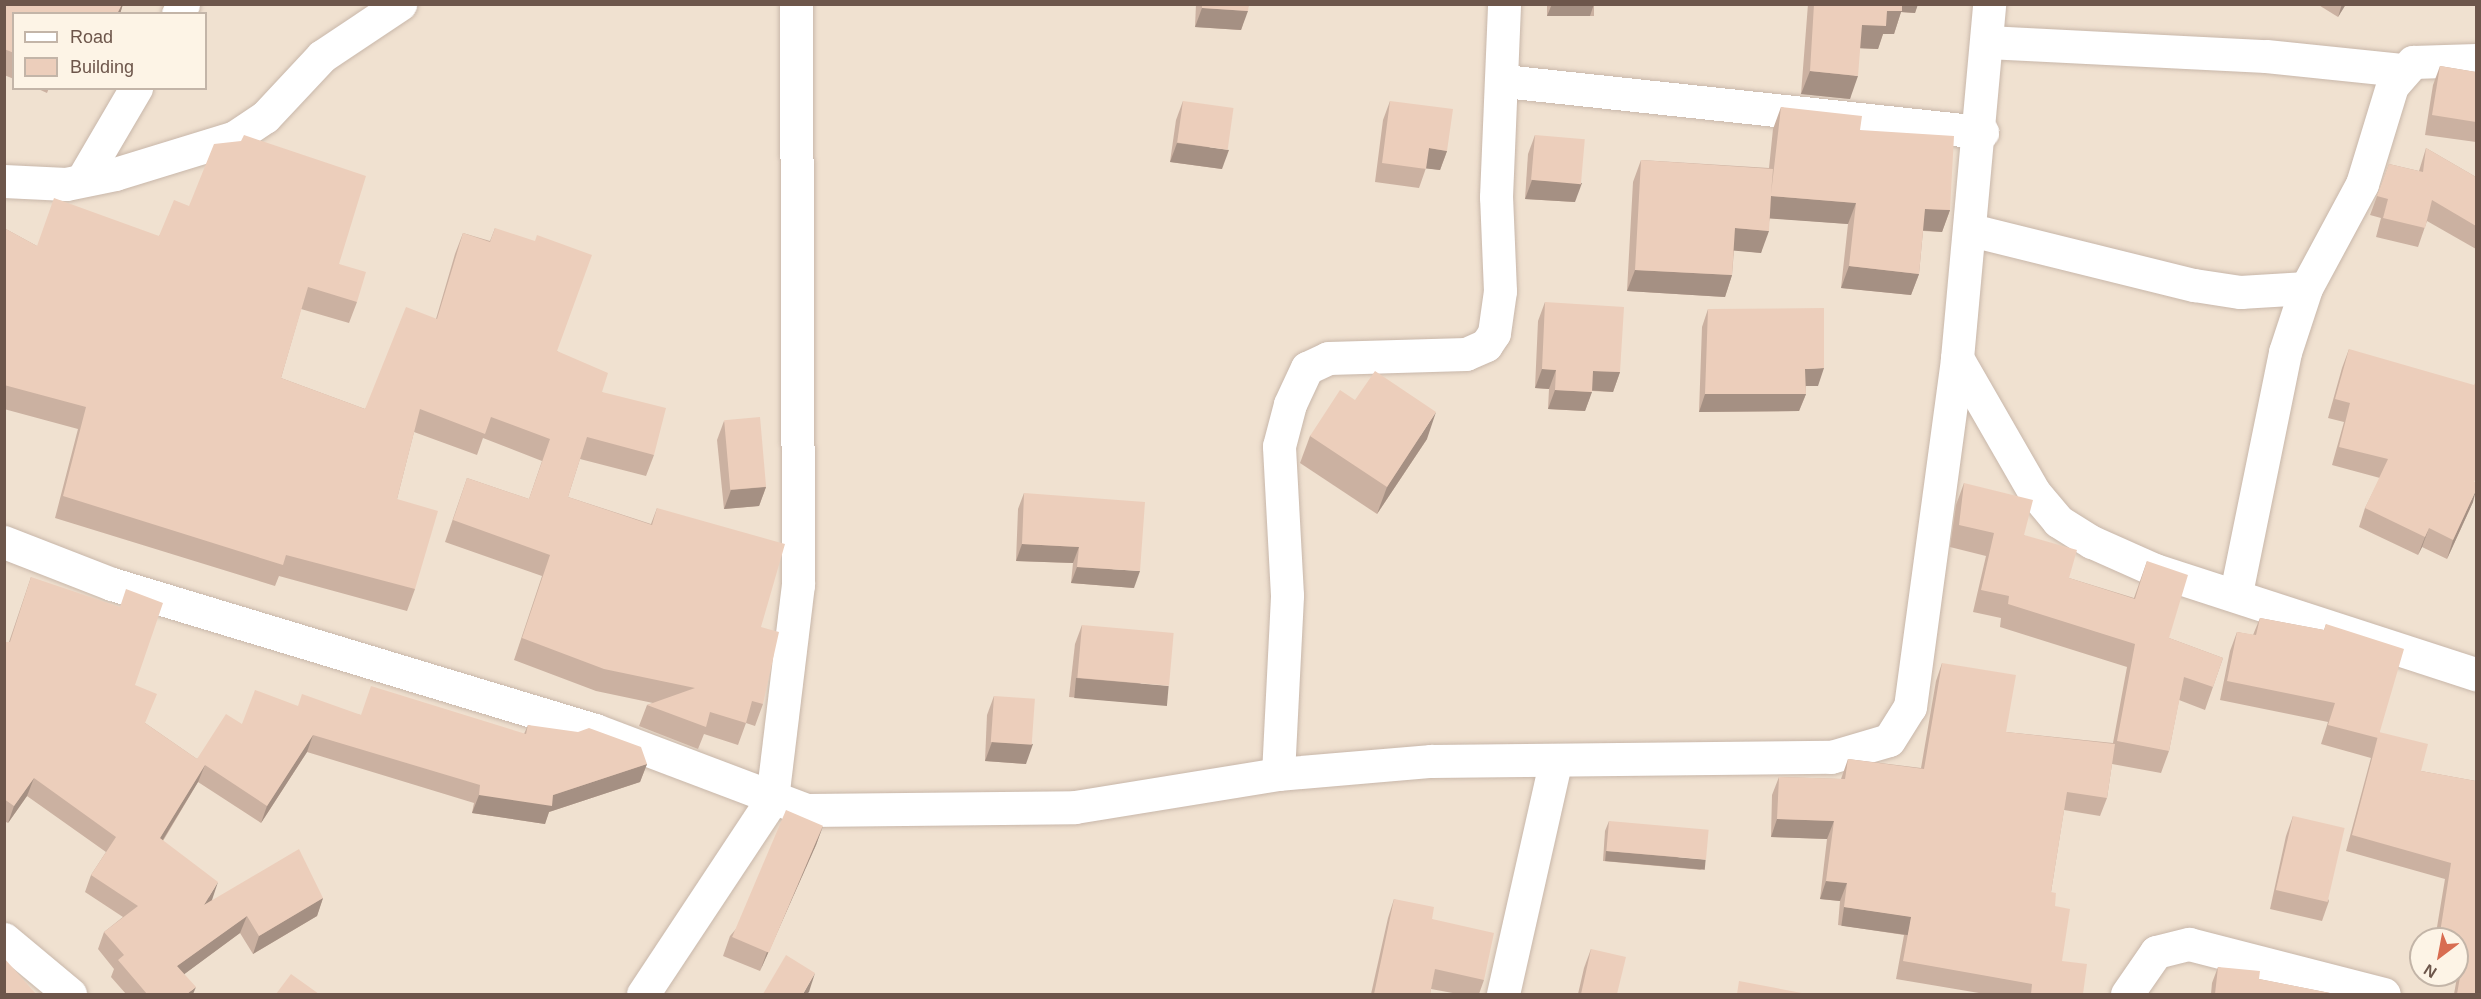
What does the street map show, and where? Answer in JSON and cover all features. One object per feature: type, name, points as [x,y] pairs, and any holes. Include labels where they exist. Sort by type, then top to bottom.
[{"type":"street","points":[[4,180],[82,180],[186,156],[236,136],[265,117],[322,56],[400,4]]},
{"type":"street","points":[[643,994],[772,799],[798,585],[796,4]]},
{"type":"street","points":[[1278,774],[1287,595],[1279,446],[1290,404],[1307,368],[1328,358],[1466,354],[1486,345],[1494,333],[1504,81],[1504,4]]},
{"type":"street","points":[[4,542],[112,584],[595,730],[772,799],[842,813],[1075,807],[1278,774],[1431,761],[1555,764],[1831,757],[1889,740],[1910,707],[1920,658],[1957,358],[1982,132],[1989,4]]},
{"type":"street","points":[[1987,42],[2265,56],[2401,70],[2427,59],[2476,60]]},
{"type":"street","points":[[2236,593],[2272,402],[2306,288],[2362,184],[2401,70]]},
{"type":"street","points":[[1504,81],[1982,132]]},
{"type":"street","points":[[82,180],[135,90]]},
{"type":"street","points":[[1971,230],[2194,285],[2240,292],[2306,288]]},
{"type":"street","points":[[1957,358],[2034,492],[2058,521],[2155,570],[2236,593],[2476,674]]},
{"type":"street","points":[[1503,994],[1555,764]]},
{"type":"street","points":[[4,939],[70,994]]},
{"type":"street","points":[[2127,994],[2156,952],[2189,944],[2384,994]]},
{"type":"shaded area","points":[[5,5],[2476,5],[2476,994],[5,994]]},
{"type":"building","points":[[4,4],[122,4],[118,12],[12,12],[12,52],[4,49]]},
{"type":"building","points":[[1202,4],[1249,4],[1248,11],[1202,8]]},
{"type":"building","points":[[1814,4],[1902,4],[1902,11],[1887,11],[1886,26],[1862,25],[1858,76],[1810,71]]},
{"type":"building","points":[[2440,66],[2476,72],[2476,122],[2432,115]]},
{"type":"building","points":[[1183,101],[1234,108],[1228,150],[1177,143]]},
{"type":"building","points":[[1390,101],[1453,109],[1447,151],[1429,148],[1426,169],[1382,163]]},
{"type":"building","points":[[1781,107],[1862,116],[1860,130],[1954,136],[1950,210],[1925,209],[1919,274],[1849,266],[1856,203],[1771,196],[1769,231],[1735,228],[1732,275],[1635,270],[1641,160],[1773,169],[1771,194]]},
{"type":"building","points":[[244,135],[366,176],[339,264],[366,272],[357,302],[308,287],[281,378],[365,409],[406,307],[437,319],[463,233],[490,242],[495,228],[535,241],[537,235],[592,255],[557,351],[608,373],[602,392],[666,408],[654,455],[587,437],[568,497],[652,525],[657,508],[785,544],[761,627],[779,632],[763,704],[752,701],[746,723],[710,712],[706,727],[647,705],[695,688],[604,669],[522,638],[550,555],[453,520],[467,478],[529,499],[550,439],[491,417],[485,434],[420,409],[397,499],[438,511],[415,589],[286,555],[283,565],[63,496],[86,407],[4,385],[4,228],[37,246],[54,198],[159,236],[174,200],[189,206],[214,144],[241,141]]},
{"type":"building","points":[[1535,135],[1585,139],[1581,184],[1531,180]]},
{"type":"building","points":[[2426,148],[2476,177],[2476,226],[2432,200],[2425,228],[2383,218],[2388,199],[2377,196],[2389,164],[2423,172]]},
{"type":"building","points":[[1545,302],[1624,307],[1620,372],[1593,371],[1592,392],[1555,390],[1556,370],[1542,369]]},
{"type":"building","points":[[1824,308],[1824,368],[1805,369],[1806,394],[1705,394],[1708,309]]},
{"type":"building","points":[[2349,349],[2474,385],[2476,381],[2476,478],[2474,482],[2476,482],[2476,490],[2453,540],[2429,528],[2425,537],[2365,508],[2388,459],[2339,447],[2350,403],[2335,399]]},
{"type":"building","points":[[1375,371],[1436,412],[1387,487],[1310,436],[1340,390],[1355,400]]},
{"type":"building","points":[[760,417],[766,487],[730,490],[724,420]]},
{"type":"building","points":[[1964,483],[2033,500],[2024,535],[2077,550],[2069,578],[2135,599],[2147,561],[2188,575],[2169,638],[2223,658],[2213,687],[2184,677],[2169,751],[2117,741],[2135,644],[2008,604],[2009,596],[1981,590],[1994,533],[1959,525]]},
{"type":"building","points":[[1024,493],[1145,502],[1140,571],[1077,567],[1079,547],[1022,544]]},
{"type":"building","points":[[31,577],[120,607],[126,589],[163,603],[135,685],[157,694],[145,723],[197,759],[226,714],[242,724],[255,690],[298,706],[302,694],[361,715],[371,686],[526,734],[528,725],[578,732],[589,728],[641,747],[647,764],[553,795],[552,806],[479,795],[480,785],[313,735],[267,806],[205,765],[160,838],[218,882],[204,905],[299,849],[323,898],[259,936],[247,916],[177,966],[196,987],[187,994],[147,994],[118,960],[124,955],[104,932],[138,906],[91,875],[116,837],[34,778],[14,806],[4,799],[4,642],[10,642]]},
{"type":"building","points":[[2260,618],[2324,630],[2326,624],[2404,649],[2378,738],[2328,725],[2335,703],[2227,681],[2237,632],[2256,635]]},
{"type":"building","points":[[1082,625],[1174,633],[1169,686],[1077,678]]},
{"type":"building","points":[[1942,663],[2016,675],[2006,732],[2115,744],[2107,798],[2067,792],[2051,892],[2056,893],[2055,906],[2070,909],[2062,961],[2087,964],[2083,994],[2031,994],[2032,984],[1903,961],[1911,917],[1844,907],[1847,883],[1826,881],[1834,821],[1777,819],[1779,777],[1845,779],[1848,759],[1924,769]]},
{"type":"building","points":[[994,696],[1035,699],[1032,745],[991,742]]},
{"type":"building","points":[[2379,732],[2428,744],[2421,771],[2476,781],[2476,994],[2457,994],[2458,987],[2469,987],[2469,927],[2441,927],[2451,863],[2352,835]]},
{"type":"building","points":[[786,810],[823,826],[769,953],[732,937]]},
{"type":"building","points":[[2293,816],[2345,828],[2328,902],[2276,890]]},
{"type":"building","points":[[1609,821],[1709,830],[1706,860],[1606,851]]},
{"type":"building","points":[[1394,899],[1434,907],[1432,919],[1494,933],[1484,980],[1435,969],[1430,994],[1374,994]]},
{"type":"building","points":[[1591,949],[1626,957],[1617,994],[1581,994]]},
{"type":"building","points":[[786,955],[815,973],[803,994],[763,994]]},
{"type":"building","points":[[4,958],[36,994],[4,994]]},
{"type":"building","points":[[2218,967],[2260,971],[2259,979],[2335,994],[2215,994]]},
{"type":"building","points":[[291,974],[319,994],[276,994]]},
{"type":"building","points":[[1739,981],[1807,994],[1737,994]]}]
